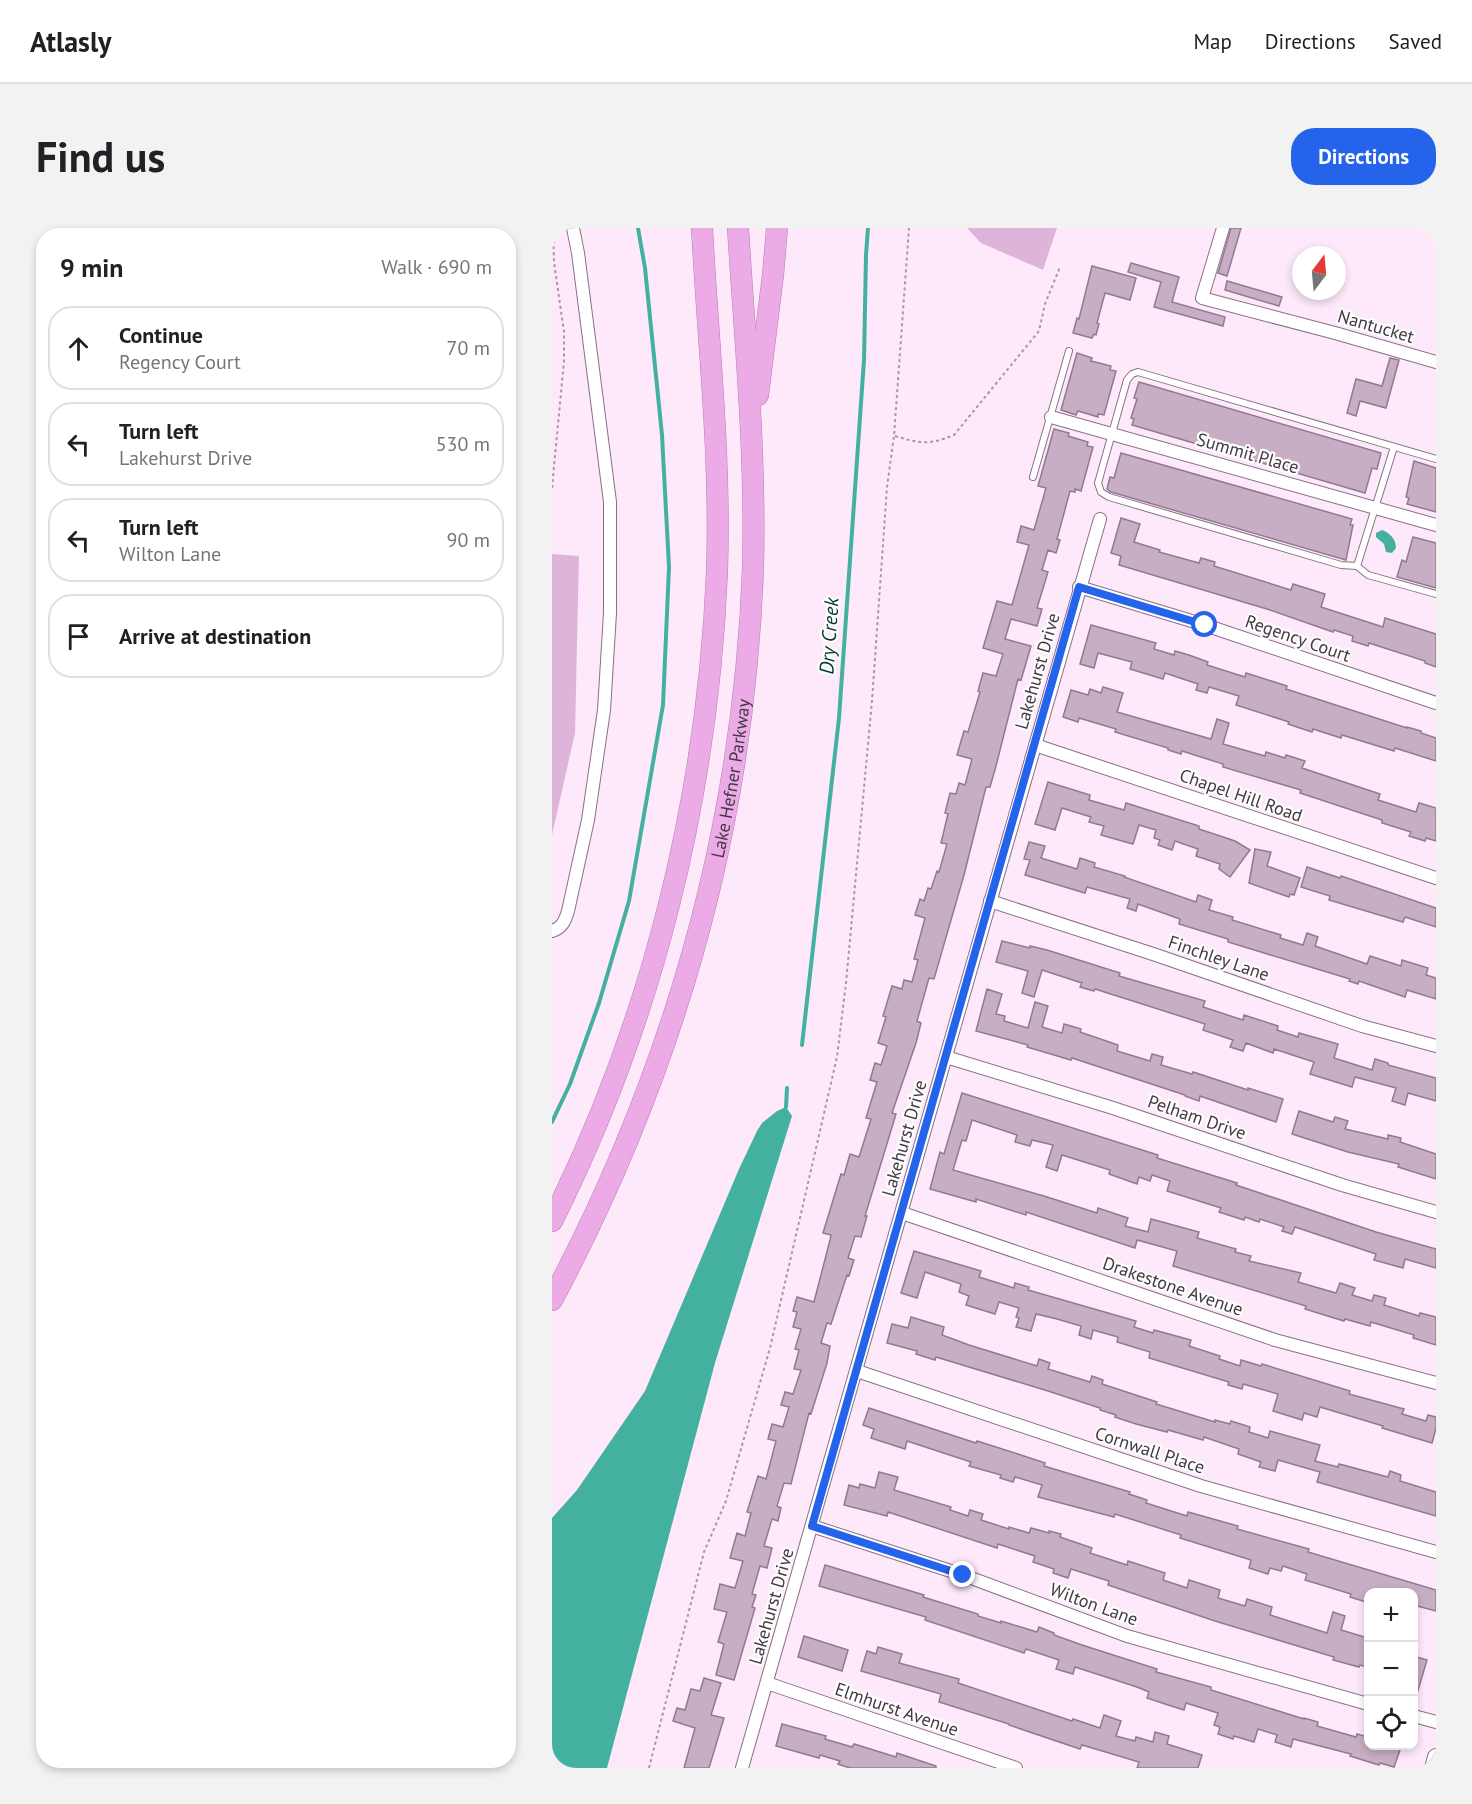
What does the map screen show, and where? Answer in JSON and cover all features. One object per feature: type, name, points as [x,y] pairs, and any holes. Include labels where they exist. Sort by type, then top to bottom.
[{"type":"highway","points":[[690,228],[704,256]]},
{"type":"highway","name":"Lake Hefner Parkway","points":[[552,1221],[603,1109],[637,1015],[668,910],[689,815],[698,760],[706,704],[717,570],[715,445],[702,228]]},
{"type":"highway","name":"Lake Hefner Parkway","points":[[552,1300],[615,1173],[655,1075],[674,1018],[708,896],[738,745],[753,565],[752,443],[738,228]]},
{"type":"highway","points":[[752,443],[774,275],[777,228]]},
{"type":"main road","points":[[1433,1768],[1436,1757]]},
{"type":"street","points":[[552,931],[559,928],[565,921],[588,820],[604,710],[610,613],[610,502],[580,264],[573,228]]},
{"type":"street","name":"Nantucket","points":[[1223,228],[1202,298],[1436,362]]},
{"type":"street","name":"Summit Place","points":[[1051,417],[1436,525]]},
{"type":"street","name":"Lakehurst Drive","points":[[742,1768],[1100,519]]},
{"type":"street","name":"Regency Court","points":[[1079,587],[1205,625],[1436,703]]},
{"type":"street","name":"Chapel Hill Road","points":[[1035,745],[1436,878]]},
{"type":"street","name":"Finchley Lane","points":[[990,901],[1362,1026],[1436,1046]]},
{"type":"street","name":"Pelham Drive","points":[[946,1057],[1113,1108],[1342,1185],[1436,1212]]},
{"type":"street","name":"Drakestone Avenue","points":[[902,1213],[1275,1340],[1436,1383]]},
{"type":"street","name":"Cornwall Place","points":[[856,1371],[1202,1486],[1436,1552]]},
{"type":"street","name":"Wilton Lane","points":[[812,1526],[963,1575],[1127,1636],[1364,1703]]},
{"type":"street","name":"Elmhurst Avenue","points":[[767,1683],[1016,1768]]},
{"type":"street","points":[[1418,1717],[1436,1722]]},
{"type":"lane","points":[[1034,477],[1069,351]]},
{"type":"lane","points":[[1436,459],[1137,372],[1127,380],[1098,483],[1101,492],[1109,497],[1341,565],[1357,566],[1368,575],[1436,594]]},
{"type":"lane","points":[[1357,566],[1394,447]]},
{"type":"path","points":[[552,488],[564,342],[562,307],[554,262],[553,228]]},
{"type":"path","points":[[649,1768],[704,1552],[726,1501],[770,1348],[837,1057],[848,972],[872,701],[909,228]]},
{"type":"path","points":[[894,436],[914,442],[935,443],[954,435],[1039,331],[1045,304],[1060,267]]},
{"type":"shaded area","points":[[967,228],[1057,228],[1043,270],[981,243]]},
{"type":"shaded area","points":[[1382,530],[1394,539],[1396,548],[1392,553],[1386,552],[1384,544],[1376,537],[1376,533]]},
{"type":"shaded area","points":[[552,554],[579,556],[575,733],[552,835]]},
{"type":"shaded area","points":[[786,1107],[792,1116],[715,1363],[607,1768],[552,1768],[552,1518],[577,1490],[645,1391],[757,1131],[762,1123]]},
{"type":"building","points":[[1231,228],[1241,228],[1227,276],[1218,273]]},
{"type":"building","points":[[1131,263],[1179,277],[1172,302],[1225,317],[1223,326],[1154,307],[1161,282],[1128,272]]},
{"type":"building","points":[[1092,266],[1136,278],[1130,300],[1105,293],[1096,335],[1094,334],[1092,338],[1073,333],[1077,318],[1079,319]]},
{"type":"building","points":[[1227,281],[1282,297],[1279,306],[1225,290]]},
{"type":"building","points":[[1077,353],[1092,358],[1091,361],[1111,366],[1110,370],[1116,371],[1104,415],[1098,414],[1098,417],[1078,411],[1076,415],[1061,410]]},
{"type":"building","points":[[1390,358],[1399,360],[1386,408],[1360,401],[1356,416],[1347,413],[1356,379],[1382,386]]},
{"type":"building","points":[[1139,382],[1381,453],[1377,469],[1372,468],[1365,493],[1132,425],[1134,419],[1131,418],[1137,399],[1134,398]]},
{"type":"building","points":[[1054,429],[1069,433],[1068,436],[1088,442],[1087,446],[1093,447],[1081,491],[1075,489],[1075,492],[1070,491],[1057,539],[1060,540],[1056,553],[1048,550],[1042,570],[1048,572],[1037,608],[1042,609],[1037,626],[1011,619],[1005,639],[1031,646],[1021,680],[1018,679],[990,787],[986,787],[934,979],[929,978],[917,1021],[921,1023],[916,1043],[892,1113],[896,1114],[865,1216],[867,1216],[861,1237],[855,1236],[848,1258],[854,1260],[849,1276],[847,1275],[831,1324],[827,1323],[821,1343],[830,1346],[827,1363],[811,1414],[809,1413],[791,1484],[784,1483],[777,1506],[781,1508],[778,1521],[772,1519],[764,1546],[772,1548],[767,1568],[760,1566],[752,1594],[756,1595],[752,1607],[755,1608],[734,1680],[716,1675],[724,1644],[718,1642],[727,1612],[714,1609],[720,1584],[735,1588],[743,1561],[730,1558],[737,1533],[745,1536],[751,1513],[747,1512],[758,1476],[766,1479],[776,1441],[768,1439],[772,1424],[783,1427],[789,1407],[781,1405],[785,1392],[793,1394],[801,1370],[794,1369],[799,1350],[795,1349],[801,1329],[793,1327],[797,1312],[793,1311],[797,1297],[814,1302],[831,1235],[823,1233],[841,1174],[844,1175],[850,1154],[859,1157],[871,1119],[866,1118],[877,1082],[870,1080],[875,1063],[881,1065],[887,1046],[878,1043],[892,986],[902,989],[904,980],[912,982],[918,960],[914,959],[925,918],[915,915],[920,899],[924,901],[928,888],[931,889],[937,871],[939,872],[947,844],[941,843],[950,793],[956,794],[959,783],[965,785],[972,759],[957,755],[964,731],[968,732],[983,673],[996,676],[1003,654],[983,648],[997,601],[1012,605],[1029,545],[1017,542],[1021,526],[1034,530],[1046,488],[1038,486]]},
{"type":"building","points":[[1121,453],[1352,519],[1350,525],[1353,525],[1346,560],[1111,492],[1107,489],[1110,477],[1114,478]]},
{"type":"building","points":[[1414,461],[1436,468],[1436,512],[1407,504],[1409,498],[1406,497]]},
{"type":"building","points":[[1121,518],[1140,524],[1134,542],[1160,550],[1159,552],[1199,563],[1201,558],[1215,562],[1214,566],[1291,590],[1293,584],[1325,594],[1321,607],[1383,627],[1385,618],[1436,634],[1436,667],[1425,661],[1369,643],[1368,646],[1352,641],[1353,636],[1334,630],[1333,632],[1267,609],[1119,565],[1121,556],[1111,553]]},
{"type":"building","points":[[1413,537],[1436,543],[1436,588],[1397,577],[1402,560],[1406,562]]},
{"type":"building","points":[[1091,625],[1156,643],[1154,649],[1174,655],[1175,651],[1189,655],[1208,662],[1207,665],[1245,677],[1246,673],[1287,686],[1286,689],[1421,731],[1421,733],[1436,738],[1436,761],[1342,735],[1341,738],[1313,729],[1312,732],[1236,705],[1239,696],[1209,687],[1207,693],[1196,690],[1198,684],[1165,673],[1163,679],[1130,669],[1132,662],[1098,653],[1094,668],[1080,664]]},
{"type":"building","points":[[1103,687],[1123,693],[1117,712],[1211,739],[1217,719],[1229,723],[1223,744],[1265,756],[1266,752],[1305,761],[1302,768],[1380,794],[1378,800],[1416,812],[1419,803],[1436,808],[1436,841],[1426,838],[1425,841],[1409,836],[1411,832],[1382,823],[1382,820],[1300,793],[1301,790],[1223,767],[1223,764],[1182,751],[1181,754],[1168,750],[1168,748],[1115,732],[1116,729],[1079,718],[1078,722],[1063,717],[1071,690],[1088,695],[1090,689],[1101,693]]},
{"type":"building","points":[[1048,782],[1090,795],[1089,800],[1124,810],[1126,803],[1199,826],[1199,829],[1235,841],[1250,850],[1230,877],[1219,869],[1220,864],[1196,856],[1198,849],[1175,841],[1172,850],[1158,845],[1160,840],[1154,838],[1156,830],[1139,825],[1133,844],[1101,835],[1104,826],[1089,822],[1091,817],[1062,808],[1055,830],[1035,824]]},
{"type":"building","points":[[1029,842],[1045,846],[1041,858],[1077,869],[1080,858],[1095,863],[1094,867],[1196,902],[1198,895],[1212,900],[1209,910],[1233,917],[1232,920],[1281,935],[1280,938],[1303,945],[1307,933],[1318,937],[1315,946],[1367,964],[1370,956],[1401,966],[1402,960],[1428,968],[1426,975],[1436,978],[1436,999],[1407,990],[1405,997],[1359,981],[1358,984],[1349,981],[1350,979],[1228,942],[1228,939],[1179,924],[1180,919],[1138,904],[1136,911],[1127,908],[1130,899],[1087,887],[1085,893],[1025,875],[1030,860],[1024,859]]},
{"type":"building","points":[[1255,849],[1271,852],[1267,866],[1300,878],[1294,895],[1290,894],[1289,897],[1249,883]]},
{"type":"building","points":[[1307,867],[1436,908],[1436,927],[1405,917],[1403,922],[1329,900],[1330,896],[1301,887]]},
{"type":"building","points":[[1002,941],[1047,950],[1120,973],[1119,976],[1205,1001],[1203,1007],[1243,1020],[1244,1015],[1278,1026],[1277,1030],[1298,1037],[1299,1033],[1338,1044],[1334,1058],[1372,1070],[1375,1059],[1388,1063],[1388,1065],[1436,1078],[1436,1101],[1408,1093],[1405,1105],[1392,1101],[1396,1088],[1355,1077],[1352,1087],[1310,1074],[1314,1062],[1274,1049],[1273,1053],[1246,1043],[1243,1051],[1230,1047],[1233,1040],[1203,1030],[1205,1024],[1095,989],[1094,991],[1080,987],[1082,983],[1042,970],[1034,997],[1022,993],[1028,971],[996,962]]},
{"type":"building","points":[[987,989],[1002,994],[996,1014],[1005,1016],[1004,1021],[1028,1028],[1035,1002],[1048,1006],[1042,1027],[1062,1033],[1064,1024],[1081,1029],[1080,1032],[1118,1045],[1117,1051],[1150,1061],[1152,1054],[1163,1057],[1161,1065],[1192,1074],[1193,1072],[1283,1099],[1276,1122],[1200,1096],[1199,1101],[1072,1058],[1071,1060],[976,1031]]},
{"type":"building","points":[[962,1093],[1158,1155],[1157,1158],[1237,1183],[1236,1185],[1376,1232],[1436,1249],[1436,1268],[1405,1259],[1403,1268],[1374,1260],[1376,1254],[1295,1227],[1292,1234],[1282,1231],[1284,1227],[1260,1219],[1259,1222],[1245,1217],[1244,1220],[1219,1212],[1221,1208],[1167,1191],[1170,1181],[1152,1175],[1150,1181],[1139,1177],[1137,1184],[1109,1174],[1110,1170],[1062,1155],[1057,1171],[1046,1167],[1053,1145],[1032,1140],[1030,1146],[1015,1142],[1017,1135],[972,1120],[966,1141],[962,1140],[953,1170],[1097,1213],[1098,1208],[1128,1218],[1125,1226],[1148,1232],[1151,1219],[1199,1232],[1197,1238],[1236,1249],[1235,1252],[1251,1256],[1249,1261],[1301,1273],[1298,1282],[1336,1293],[1340,1283],[1355,1288],[1352,1295],[1372,1301],[1374,1295],[1386,1298],[1384,1305],[1419,1316],[1420,1313],[1436,1317],[1436,1345],[1413,1338],[1414,1335],[1371,1322],[1370,1326],[1345,1319],[1344,1321],[1305,1309],[1306,1306],[1173,1266],[1177,1251],[1137,1240],[1135,1248],[1026,1212],[1026,1215],[976,1199],[976,1202],[930,1189],[940,1152],[944,1154]]},
{"type":"building","points":[[1299,1111],[1333,1122],[1335,1117],[1348,1121],[1345,1129],[1388,1139],[1388,1135],[1401,1138],[1400,1142],[1436,1154],[1436,1179],[1398,1167],[1399,1164],[1348,1152],[1292,1134]]},
{"type":"building","points":[[914,1251],[981,1271],[979,1277],[1014,1288],[1015,1283],[1029,1287],[1028,1290],[1136,1321],[1134,1327],[1191,1340],[1189,1346],[1220,1356],[1219,1359],[1240,1366],[1241,1360],[1261,1366],[1262,1364],[1350,1391],[1349,1394],[1404,1409],[1402,1414],[1426,1421],[1428,1415],[1436,1417],[1432,1443],[1320,1407],[1317,1417],[1304,1413],[1302,1420],[1273,1411],[1278,1394],[1243,1384],[1242,1389],[1228,1385],[1229,1382],[1149,1358],[1150,1352],[1117,1342],[1118,1337],[1093,1330],[1091,1339],[1079,1335],[1081,1326],[1057,1319],[1036,1314],[1031,1331],[1016,1327],[1019,1308],[999,1302],[995,1314],[966,1305],[969,1296],[959,1292],[961,1284],[925,1272],[917,1298],[901,1293]]},
{"type":"building","points":[[911,1317],[944,1327],[942,1335],[969,1345],[1037,1366],[1039,1359],[1050,1363],[1048,1369],[1090,1382],[1092,1376],[1103,1380],[1102,1384],[1157,1402],[1156,1404],[1215,1422],[1215,1420],[1230,1424],[1231,1421],[1250,1427],[1249,1432],[1268,1438],[1270,1431],[1320,1445],[1315,1461],[1338,1467],[1339,1464],[1388,1477],[1390,1471],[1401,1475],[1400,1481],[1436,1492],[1436,1516],[1317,1482],[1320,1472],[1278,1460],[1275,1471],[1259,1467],[1261,1462],[1238,1454],[1239,1449],[1204,1437],[1203,1440],[1136,1424],[1115,1417],[1116,1415],[1100,1410],[1100,1408],[1048,1391],[936,1357],[935,1360],[916,1354],[917,1351],[887,1343],[892,1324],[908,1328]]},
{"type":"building","points":[[869,1408],[976,1443],[977,1441],[1021,1455],[1045,1463],[1044,1466],[1130,1492],[1129,1494],[1147,1500],[1146,1503],[1187,1516],[1188,1512],[1238,1526],[1237,1529],[1309,1549],[1308,1552],[1436,1590],[1436,1611],[1418,1606],[1418,1588],[1364,1588],[1364,1601],[1350,1597],[1351,1594],[1305,1580],[1307,1574],[1283,1566],[1281,1571],[1270,1568],[1268,1574],[1249,1568],[1251,1560],[1180,1538],[1181,1535],[1115,1514],[1114,1517],[1038,1497],[1042,1485],[1015,1477],[1013,1482],[1000,1478],[1001,1475],[969,1466],[971,1462],[907,1441],[905,1449],[871,1438],[874,1429],[863,1425]]},
{"type":"building","points":[[879,1472],[898,1477],[894,1490],[951,1507],[950,1510],[968,1516],[970,1510],[983,1514],[981,1520],[1009,1529],[1009,1527],[1029,1533],[1031,1528],[1061,1534],[1060,1537],[1092,1548],[1090,1553],[1127,1565],[1128,1561],[1165,1573],[1163,1580],[1187,1588],[1189,1580],[1220,1590],[1218,1598],[1245,1606],[1247,1599],[1272,1607],[1270,1615],[1327,1633],[1333,1612],[1345,1616],[1341,1630],[1364,1637],[1364,1666],[1359,1667],[1333,1660],[1334,1657],[1215,1621],[1108,1585],[1109,1581],[1071,1569],[1068,1578],[1053,1573],[1054,1569],[1033,1562],[1035,1556],[998,1544],[997,1548],[888,1512],[887,1516],[844,1505],[849,1485],[859,1488],[860,1484],[875,1488]]},
{"type":"building","points":[[825,1565],[924,1595],[923,1597],[1001,1623],[1001,1621],[1037,1632],[1039,1627],[1082,1645],[1157,1669],[1156,1672],[1211,1687],[1211,1690],[1318,1722],[1317,1726],[1356,1737],[1357,1734],[1364,1736],[1364,1750],[1400,1750],[1394,1767],[1380,1763],[1379,1765],[1350,1756],[1351,1754],[1293,1739],[1291,1747],[1275,1742],[1277,1735],[1258,1729],[1254,1742],[1234,1736],[1233,1739],[1218,1734],[1220,1727],[1214,1725],[1218,1713],[1186,1703],[1184,1710],[1168,1705],[1147,1698],[1149,1692],[1137,1687],[1075,1667],[1073,1674],[1056,1669],[1059,1660],[1026,1649],[1024,1653],[925,1620],[926,1617],[819,1586]]},
{"type":"building","points":[[804,1636],[848,1650],[842,1671],[798,1657]]},
{"type":"building","points":[[878,1647],[902,1654],[899,1663],[959,1679],[958,1683],[1072,1721],[1073,1719],[1100,1728],[1104,1715],[1121,1721],[1116,1736],[1135,1741],[1136,1737],[1153,1742],[1155,1732],[1169,1736],[1167,1744],[1202,1755],[1198,1768],[1137,1768],[1139,1762],[1082,1745],[1080,1749],[939,1702],[941,1694],[861,1671],[867,1651],[876,1654]]},
{"type":"building","points":[[1418,1657],[1427,1660],[1418,1690]]},
{"type":"building","points":[[704,1678],[721,1683],[711,1715],[724,1718],[709,1768],[684,1768],[695,1728],[673,1721],[677,1708],[685,1710],[691,1689],[700,1691]]},
{"type":"building","points":[[782,1724],[826,1736],[825,1739],[852,1747],[854,1744],[896,1757],[897,1753],[936,1766],[936,1768],[850,1768],[838,1764],[840,1761],[820,1755],[819,1758],[776,1746]]},
{"type":"waterway","points":[[552,1122],[570,1084],[599,1003],[629,901],[663,705],[669,567],[662,435],[645,268],[638,228]]},
{"type":"waterway","name":"Dry Creek","points":[[802,1045],[839,718],[864,360],[868,228]]},
{"type":"waterway","name":"Dry Creek","points":[[786,1107],[787,1088]]},
{"type":"route","points":[[963,1575],[812,1526],[1079,587],[1205,625]]}]
